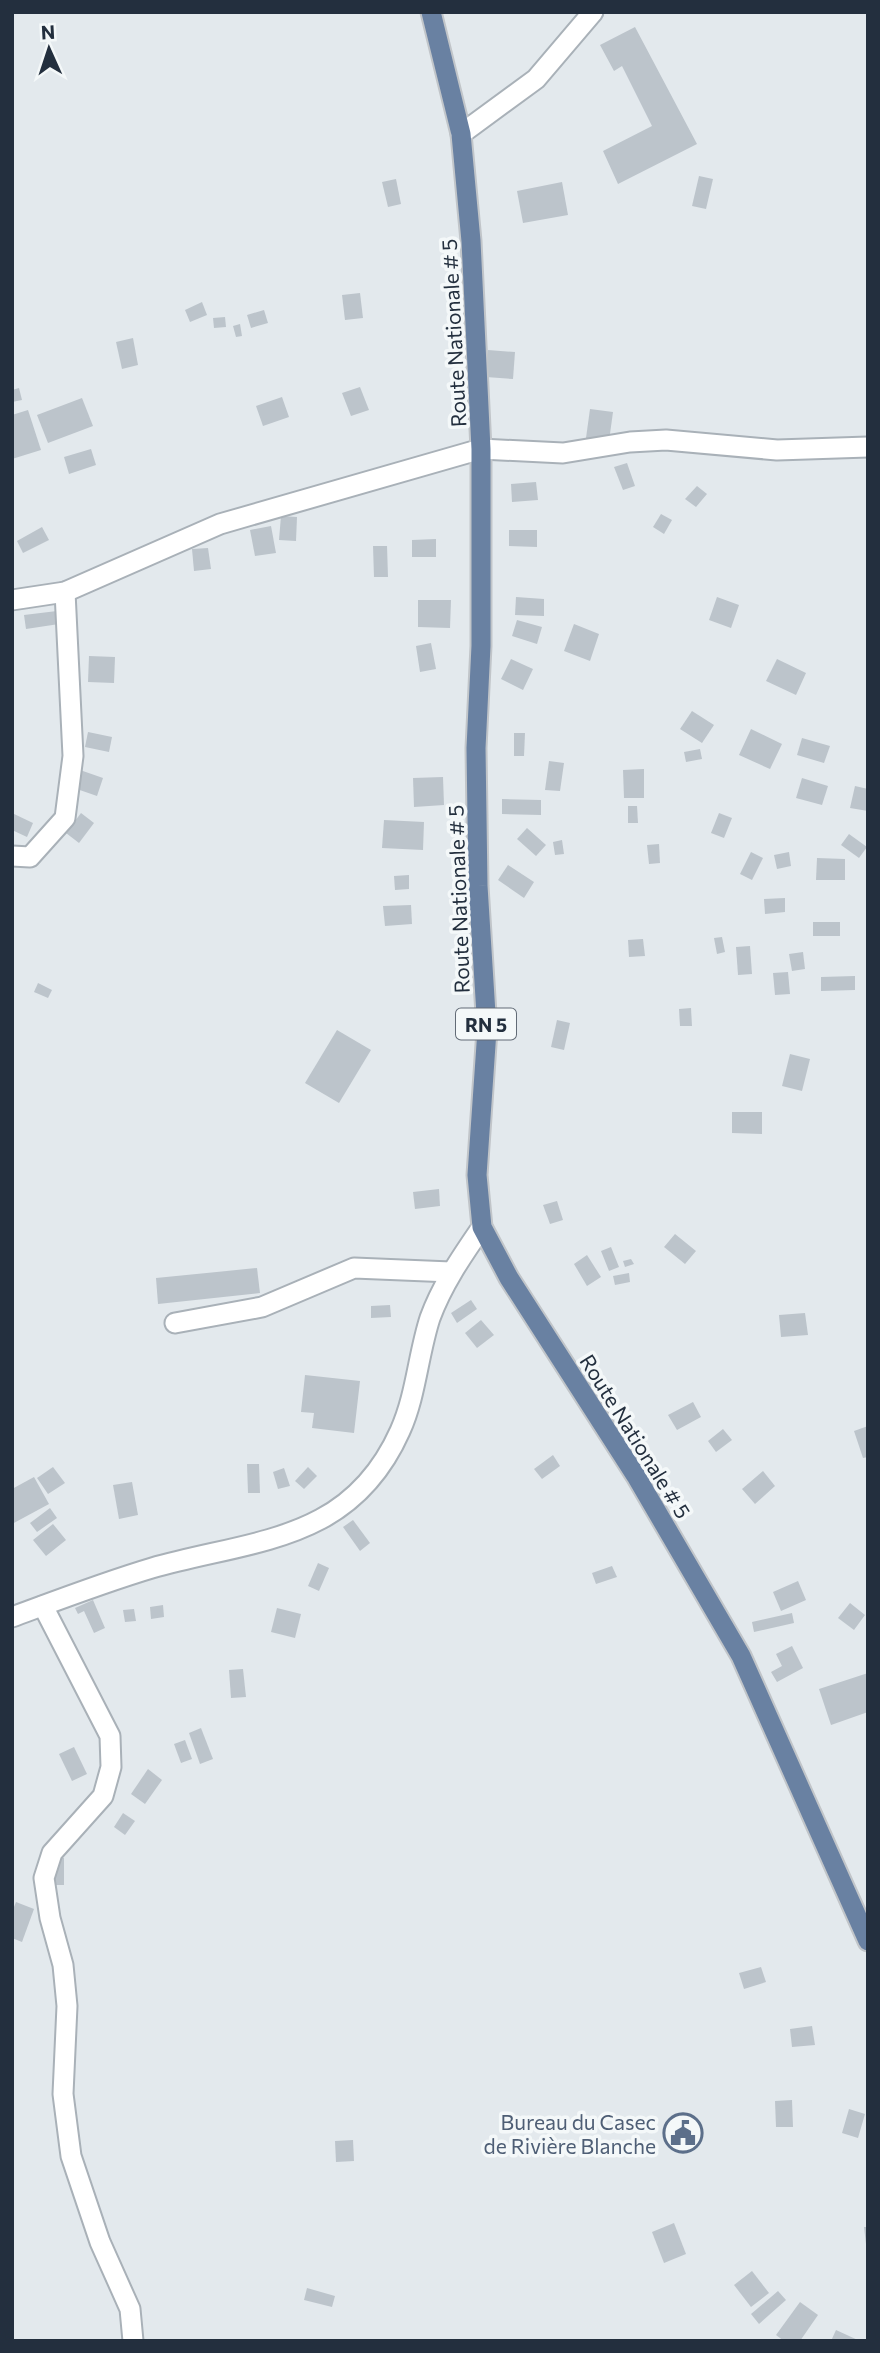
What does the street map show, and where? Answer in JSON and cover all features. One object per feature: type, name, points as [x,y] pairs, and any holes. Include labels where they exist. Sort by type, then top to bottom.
[{"type":"main road","name":"Route Nationale # 5","points":[[431,12],[461,134],[471,241],[481,449],[481,646],[476,748],[478,886],[487,1030],[477,1175],[482,1227],[509,1278],[636,1476],[741,1656],[868,1941]]},
{"type":"street","points":[[461,134],[536,79],[593,12]]},
{"type":"street","points":[[12,600],[65,593],[220,524],[481,449],[563,453],[630,442],[666,440],[777,450],[868,447]]},
{"type":"street","points":[[12,856],[30,858],[65,818],[73,757],[65,593]]},
{"type":"street","points":[[12,1618],[151,1568],[306,1528],[346,1505],[381,1467],[401,1430],[430,1318],[451,1272],[482,1227]]},
{"type":"street","points":[[175,1323],[262,1307],[354,1268],[451,1272]]},
{"type":"street","points":[[43,1606],[110,1736],[111,1767],[103,1797],[52,1853],[44,1878],[67,2006],[63,2094],[71,2155],[100,2242],[130,2309],[133,2341]]},
{"type":"building","points":[[635,27],[697,144],[618,184],[603,151],[652,126],[622,66],[614,71],[600,45]]},
{"type":"building","points":[[699,176],[713,179],[706,209],[692,206]]},
{"type":"building","points":[[396,179],[401,204],[388,207],[382,182]]},
{"type":"building","points":[[562,182],[568,215],[523,223],[517,191]]},
{"type":"building","points":[[360,293],[363,318],[345,320],[342,295]]},
{"type":"building","points":[[202,302],[207,315],[190,322],[185,310]]},
{"type":"building","points":[[264,310],[268,323],[251,328],[247,315]]},
{"type":"building","points":[[225,317],[226,327],[214,328],[213,318]]},
{"type":"building","points":[[240,324],[242,336],[236,337],[233,326]]},
{"type":"building","points":[[133,338],[138,365],[122,369],[116,342]]},
{"type":"building","points":[[488,350],[515,352],[513,379],[486,377]]},
{"type":"building","points":[[360,387],[369,410],[351,416],[342,393]]},
{"type":"building","points":[[19,388],[22,400],[12,402],[12,390]]},
{"type":"building","points":[[282,397],[289,417],[263,426],[256,406]]},
{"type":"building","points":[[82,398],[93,426],[48,443],[37,415]]},
{"type":"building","points":[[590,409],[613,412],[609,441],[586,438]]},
{"type":"building","points":[[28,410],[41,450],[12,459],[12,415]]},
{"type":"building","points":[[91,449],[96,465],[69,474],[64,457]]},
{"type":"building","points":[[627,463],[635,486],[623,490],[614,467]]},
{"type":"building","points":[[536,482],[538,500],[512,502],[511,484]]},
{"type":"building","points":[[697,486],[707,494],[696,507],[685,499]]},
{"type":"building","points":[[661,514],[672,520],[664,534],[653,527]]},
{"type":"building","points":[[281,516],[297,517],[296,541],[279,540]]},
{"type":"building","points":[[271,526],[276,553],[255,556],[250,530]]},
{"type":"building","points":[[42,527],[49,540],[23,553],[17,541]]},
{"type":"building","points":[[509,530],[537,530],[537,547],[509,546]]},
{"type":"building","points":[[436,539],[436,557],[412,557],[412,540]]},
{"type":"building","points":[[373,546],[387,546],[388,577],[374,577]]},
{"type":"building","points":[[208,548],[211,569],[194,571],[192,549]]},
{"type":"building","points":[[516,597],[544,599],[544,616],[515,615]]},
{"type":"building","points":[[717,597],[739,605],[731,628],[709,620]]},
{"type":"building","points":[[418,600],[451,600],[450,628],[418,627]]},
{"type":"building","points":[[57,611],[59,624],[26,629],[24,615]]},
{"type":"building","points":[[517,620],[542,627],[537,644],[512,636]]},
{"type":"building","points":[[574,624],[599,634],[590,661],[564,651]]},
{"type":"building","points":[[431,643],[436,669],[420,672],[416,646]]},
{"type":"building","points":[[89,656],[115,657],[114,683],[88,682]]},
{"type":"building","points":[[511,659],[533,669],[523,690],[501,679]]},
{"type":"building","points":[[777,659],[806,673],[796,695],[766,681]]},
{"type":"building","points":[[692,711],[714,725],[702,743],[680,729]]},
{"type":"building","points":[[751,729],[782,744],[770,769],[739,755]]},
{"type":"building","points":[[88,732],[112,737],[109,752],[85,747]]},
{"type":"building","points":[[514,733],[525,733],[524,756],[514,756]]},
{"type":"building","points":[[802,738],[830,746],[824,763],[797,755]]},
{"type":"building","points":[[700,749],[702,759],[686,762],[684,752]]},
{"type":"building","points":[[549,761],[564,763],[560,791],[545,790]]},
{"type":"building","points":[[644,769],[644,798],[624,798],[623,770]]},
{"type":"building","points":[[80,770],[103,778],[97,796],[74,788]]},
{"type":"building","points":[[443,777],[444,805],[414,807],[413,778]]},
{"type":"building","points":[[802,778],[828,786],[822,805],[796,798]]},
{"type":"building","points":[[855,786],[868,789],[868,811],[850,808]]},
{"type":"building","points":[[502,799],[541,800],[541,815],[502,814]]},
{"type":"building","points":[[628,806],[637,806],[638,823],[628,823]]},
{"type":"building","points":[[12,813],[33,823],[27,837],[12,830]]},
{"type":"building","points":[[81,813],[94,823],[79,843],[66,833]]},
{"type":"building","points":[[719,813],[732,818],[724,838],[711,833]]},
{"type":"building","points":[[384,820],[424,822],[423,850],[382,848]]},
{"type":"building","points":[[527,828],[546,845],[536,856],[517,839]]},
{"type":"building","points":[[849,834],[867,847],[859,858],[841,845]]},
{"type":"building","points":[[562,840],[564,854],[555,855],[553,842]]},
{"type":"building","points":[[659,844],[660,863],[649,864],[647,845]]},
{"type":"building","points":[[751,852],[763,858],[752,880],[740,874]]},
{"type":"building","points":[[789,852],[791,866],[777,869],[774,855]]},
{"type":"building","points":[[817,858],[845,859],[845,880],[816,880]]},
{"type":"building","points":[[508,865],[534,882],[524,898],[498,880]]},
{"type":"building","points":[[409,875],[409,889],[395,890],[394,876]]},
{"type":"building","points":[[785,898],[785,912],[765,914],[764,899]]},
{"type":"building","points":[[411,905],[412,924],[385,926],[383,906]]},
{"type":"building","points":[[813,922],[840,922],[840,936],[813,936]]},
{"type":"building","points":[[722,937],[725,952],[717,954],[714,938]]},
{"type":"building","points":[[643,939],[645,956],[629,957],[628,940]]},
{"type":"building","points":[[750,946],[752,974],[738,975],[736,947]]},
{"type":"building","points":[[803,952],[805,969],[792,971],[789,954]]},
{"type":"building","points":[[788,972],[790,994],[775,995],[773,973]]},
{"type":"building","points":[[855,976],[855,990],[821,991],[821,977]]},
{"type":"building","points":[[38,983],[52,990],[48,998],[34,992]]},
{"type":"building","points":[[691,1008],[692,1026],[680,1026],[679,1009]]},
{"type":"building","points":[[557,1020],[570,1023],[564,1050],[551,1047]]},
{"type":"building","points":[[337,1030],[371,1050],[339,1103],[305,1083]]},
{"type":"building","points":[[790,1054],[810,1059],[802,1091],[782,1086]]},
{"type":"building","points":[[732,1112],[762,1112],[762,1134],[732,1133]]},
{"type":"building","points":[[439,1189],[440,1206],[415,1209],[413,1192]]},
{"type":"building","points":[[557,1201],[563,1220],[550,1224],[543,1205]]},
{"type":"building","points":[[675,1234],[696,1251],[685,1264],[664,1247]]},
{"type":"building","points":[[611,1247],[619,1267],[609,1271],[601,1251]]},
{"type":"building","points":[[587,1255],[601,1277],[587,1286],[574,1264]]},
{"type":"building","points":[[631,1259],[634,1264],[625,1267],[623,1261]]},
{"type":"building","points":[[257,1268],[260,1293],[158,1304],[156,1278]]},
{"type":"building","points":[[629,1273],[630,1282],[615,1285],[613,1276]]},
{"type":"building","points":[[471,1300],[477,1309],[457,1323],[451,1313]]},
{"type":"building","points":[[390,1305],[391,1317],[371,1318],[371,1306]]},
{"type":"building","points":[[805,1313],[808,1335],[781,1337],[779,1315]]},
{"type":"building","points":[[481,1320],[494,1335],[477,1348],[465,1333]]},
{"type":"building","points":[[305,1375],[360,1381],[354,1433],[312,1428],[314,1413],[301,1412]]},
{"type":"building","points":[[693,1402],[701,1417],[677,1430],[668,1415]]},
{"type":"building","points":[[868,1426],[868,1457],[863,1458],[854,1431]]},
{"type":"building","points":[[723,1429],[732,1440],[716,1452],[708,1441]]},
{"type":"building","points":[[553,1455],[560,1466],[542,1479],[534,1469]]},
{"type":"building","points":[[247,1464],[259,1464],[260,1493],[248,1493]]},
{"type":"building","points":[[53,1467],[65,1483],[48,1494],[37,1478]]},
{"type":"building","points":[[308,1467],[317,1476],[304,1489],[295,1481]]},
{"type":"building","points":[[284,1468],[290,1486],[278,1489],[273,1472]]},
{"type":"building","points":[[763,1471],[775,1486],[755,1504],[742,1489]]},
{"type":"building","points":[[34,1477],[49,1504],[12,1524],[12,1489]]},
{"type":"building","points":[[132,1482],[138,1515],[119,1519],[113,1485]]},
{"type":"building","points":[[50,1508],[57,1518],[37,1532],[30,1523]]},
{"type":"building","points":[[353,1520],[370,1543],[360,1551],[343,1527]]},
{"type":"building","points":[[53,1524],[66,1540],[46,1556],[33,1540]]},
{"type":"building","points":[[318,1563],[329,1568],[319,1591],[308,1586]]},
{"type":"building","points":[[612,1566],[617,1577],[596,1584],[592,1573]]},
{"type":"building","points":[[798,1581],[806,1600],[781,1611],[773,1592]]},
{"type":"building","points":[[93,1600],[105,1628],[94,1633],[84,1611],[78,1614],[75,1608]]},
{"type":"building","points":[[850,1603],[865,1615],[854,1630],[838,1618]]},
{"type":"building","points":[[163,1605],[164,1617],[151,1619],[150,1607]]},
{"type":"building","points":[[277,1608],[301,1614],[295,1638],[271,1632]]},
{"type":"building","points":[[134,1609],[136,1621],[125,1622],[123,1610]]},
{"type":"building","points":[[792,1613],[794,1623],[754,1632],[752,1622]]},
{"type":"building","points":[[792,1646],[803,1668],[777,1682],[771,1672],[782,1666],[776,1654]]},
{"type":"building","points":[[243,1669],[246,1697],[231,1698],[229,1670]]},
{"type":"building","points":[[868,1673],[868,1712],[831,1725],[819,1689]]},
{"type":"building","points":[[201,1728],[213,1759],[200,1764],[189,1733]]},
{"type":"building","points":[[185,1740],[192,1759],[181,1763],[174,1744]]},
{"type":"building","points":[[74,1747],[87,1774],[72,1781],[59,1754]]},
{"type":"building","points":[[148,1769],[162,1780],[145,1804],[131,1794]]},
{"type":"building","points":[[123,1813],[135,1821],[125,1835],[114,1827]]},
{"type":"building","points":[[49,1858],[64,1858],[64,1885],[49,1885]]},
{"type":"building","points":[[16,1902],[34,1909],[22,1942],[12,1938],[12,1912]]},
{"type":"building","points":[[761,1967],[766,1982],[744,1989],[739,1973]]},
{"type":"building","points":[[812,2026],[815,2045],[792,2047],[790,2029]]},
{"type":"building","points":[[792,2100],[793,2127],[776,2127],[775,2101]]},
{"type":"building","points":[[849,2109],[865,2114],[858,2138],[842,2133]]},
{"type":"building","points":[[353,2140],[354,2161],[336,2162],[335,2141]]},
{"type":"building","points":[[674,2223],[686,2254],[664,2263],[652,2232]]},
{"type":"building","points":[[864,2227],[868,2227],[868,2244],[866,2244]]},
{"type":"building","points":[[752,2271],[769,2293],[751,2307],[734,2285]]},
{"type":"building","points":[[307,2288],[335,2296],[332,2307],[304,2300]]},
{"type":"building","points":[[778,2291],[786,2300],[759,2324],[751,2314]]},
{"type":"building","points":[[800,2302],[818,2315],[800,2341],[784,2341],[776,2335]]},
{"type":"building","points":[[836,2330],[860,2341],[831,2341]]},
{"type":"place","name":"Bureau du Casec de Rivière Blanche","points":[[683,2133]]}]
